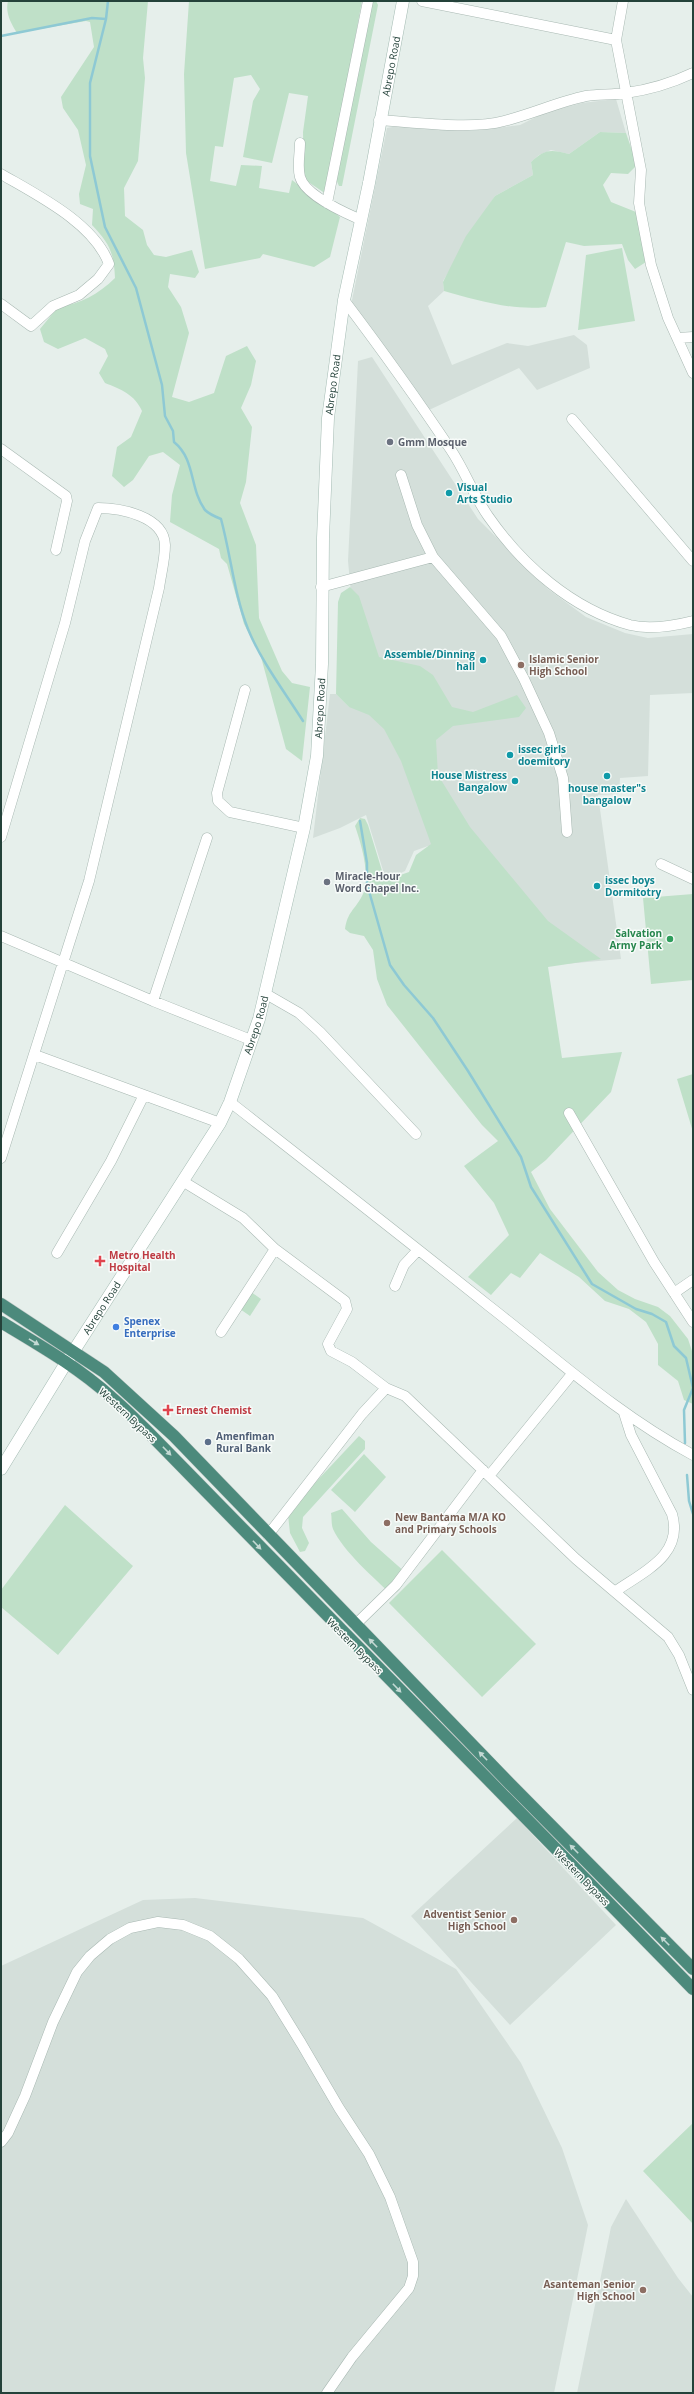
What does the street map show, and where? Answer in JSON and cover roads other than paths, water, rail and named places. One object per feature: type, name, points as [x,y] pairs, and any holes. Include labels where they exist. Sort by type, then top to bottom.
[{"type":"highway","name":"Western Bypass","points":[[1,1304],[74,1351],[121,1386],[174,1436],[268,1535],[693,1969]]},
{"type":"highway","name":"Western Bypass","points":[[1,1322],[66,1363],[110,1396],[147,1431],[693,1989]]},
{"type":"main road","name":"Abrepo Road","points":[[1,1469],[66,1363],[184,1182],[220,1123],[230,1102],[266,994],[304,828],[316,756],[321,707],[322,587],[328,418],[344,300],[360,219],[369,183],[403,1]]},
{"type":"street","points":[[327,203],[368,1]]},
{"type":"street","points":[[422,1],[616,40]]},
{"type":"street","points":[[622,1],[616,40],[641,170],[639,203],[651,265],[668,318],[693,373]]},
{"type":"street","points":[[380,120],[432,124],[486,124],[504,121],[570,99],[595,94],[625,93],[654,87],[693,73]]},
{"type":"street","points":[[300,143],[300,178],[305,187],[327,203],[360,219]]},
{"type":"street","points":[[1,174],[36,194],[79,224],[106,255],[109,264],[98,279],[79,295],[53,306],[31,326],[1,304]]},
{"type":"street","points":[[344,300],[385,354],[452,452],[488,516],[524,562],[576,600],[600,613],[631,625],[652,628],[693,621]]},
{"type":"street","points":[[678,338],[693,337]]},
{"type":"street","points":[[572,419],[693,562]]},
{"type":"street","points":[[1,449],[66,496],[67,501],[62,531],[56,550]]},
{"type":"street","points":[[402,475],[417,525],[432,556],[501,636],[524,679],[549,733],[563,778],[567,832]]},
{"type":"street","points":[[1,837],[65,623],[85,541],[98,508],[121,510],[151,522],[160,531],[165,544],[159,588],[91,873],[35,1055],[1,1158]]},
{"type":"street","points":[[322,587],[432,556]]},
{"type":"street","points":[[245,690],[218,793],[218,801],[230,812],[304,828]]},
{"type":"street","points":[[153,1001],[207,838]]},
{"type":"street","points":[[661,864],[693,878]]},
{"type":"street","points":[[1,936],[153,1001],[251,1040]]},
{"type":"street","points":[[266,994],[299,1013],[320,1032],[416,1134]]},
{"type":"street","points":[[35,1055],[220,1123]]},
{"type":"street","points":[[57,1254],[111,1161],[144,1095]]},
{"type":"street","points":[[230,1102],[572,1374],[624,1413],[658,1436],[693,1455]]},
{"type":"street","points":[[569,1113],[654,1262],[693,1322]]},
{"type":"street","points":[[184,1182],[243,1218],[275,1249],[345,1301],[347,1309],[328,1344],[331,1351],[352,1362],[386,1388],[405,1396],[576,1559],[616,1591],[668,1637],[679,1655],[693,1690]]},
{"type":"street","points":[[221,1332],[275,1249]]},
{"type":"street","points":[[395,1286],[404,1265],[418,1250]]},
{"type":"street","points":[[674,1294],[693,1280]]},
{"type":"street","points":[[355,1624],[396,1585],[486,1473],[572,1374]]},
{"type":"street","points":[[268,1535],[362,1414],[386,1388]]},
{"type":"street","points":[[616,1591],[662,1560],[670,1547],[675,1525],[672,1514],[631,1435],[624,1413]]},
{"type":"street","points":[[1,2142],[8,2133],[22,2102],[53,2022],[77,1972],[90,1956],[110,1939],[130,1928],[158,1922],[183,1925],[210,1936],[239,1959],[272,1996],[339,2108],[369,2154],[390,2197],[413,2262],[413,2276],[409,2288],[352,2357],[327,2393]]},
{"type":"waterway","points":[[108,1],[106,19],[90,83],[90,156],[105,227],[136,288],[162,385],[165,416],[173,431],[174,442],[186,457],[200,502],[205,510],[221,519],[239,602],[248,629],[259,653],[303,721]]},
{"type":"waterway","points":[[1,36],[92,18],[106,19]]},
{"type":"waterway","points":[[360,821],[367,863],[367,884],[390,965],[404,985],[433,1018],[468,1071],[521,1157],[531,1187],[592,1284],[636,1309],[652,1314],[666,1322],[674,1346],[686,1358],[693,1388],[684,1410],[685,1443]]},
{"type":"waterway","points":[[687,1475],[689,1501],[693,1514]]},
{"type":"place","name":"Gmm Mosque","points":[[390,442]]},
{"type":"place","name":"Visual Arts Studio","points":[[449,493]]},
{"type":"place","name":"Assemble/Dinning hall","points":[[483,660]]},
{"type":"place","name":"Islamic Senior High School","points":[[521,665]]},
{"type":"place","name":"issec girls doemitory","points":[[510,755]]},
{"type":"place","name":"house master\"s bangalow","points":[[607,776]]},
{"type":"place","name":"House Mistress Bangalow","points":[[515,781]]},
{"type":"place","name":"Miracle-Hour Word Chapel Inc.","points":[[327,882]]},
{"type":"place","name":"issec boys Dormitotry","points":[[597,886]]},
{"type":"place","name":"Salvation Army Park","points":[[670,939]]},
{"type":"place","name":"Metro Health Hospital","points":[[100,1261]]},
{"type":"place","name":"Spenex Enterprise","points":[[116,1327]]},
{"type":"place","name":"Ernest Chemist","points":[[168,1410]]},
{"type":"place","name":"Amenfiman Rural Bank","points":[[208,1442]]},
{"type":"place","name":"New Bantama M/A KO and Primary Schools","points":[[387,1523]]},
{"type":"place","name":"Adventist Senior High School","points":[[514,1920]]},
{"type":"place","name":"Asanteman Senior High School","points":[[643,2290]]}]
